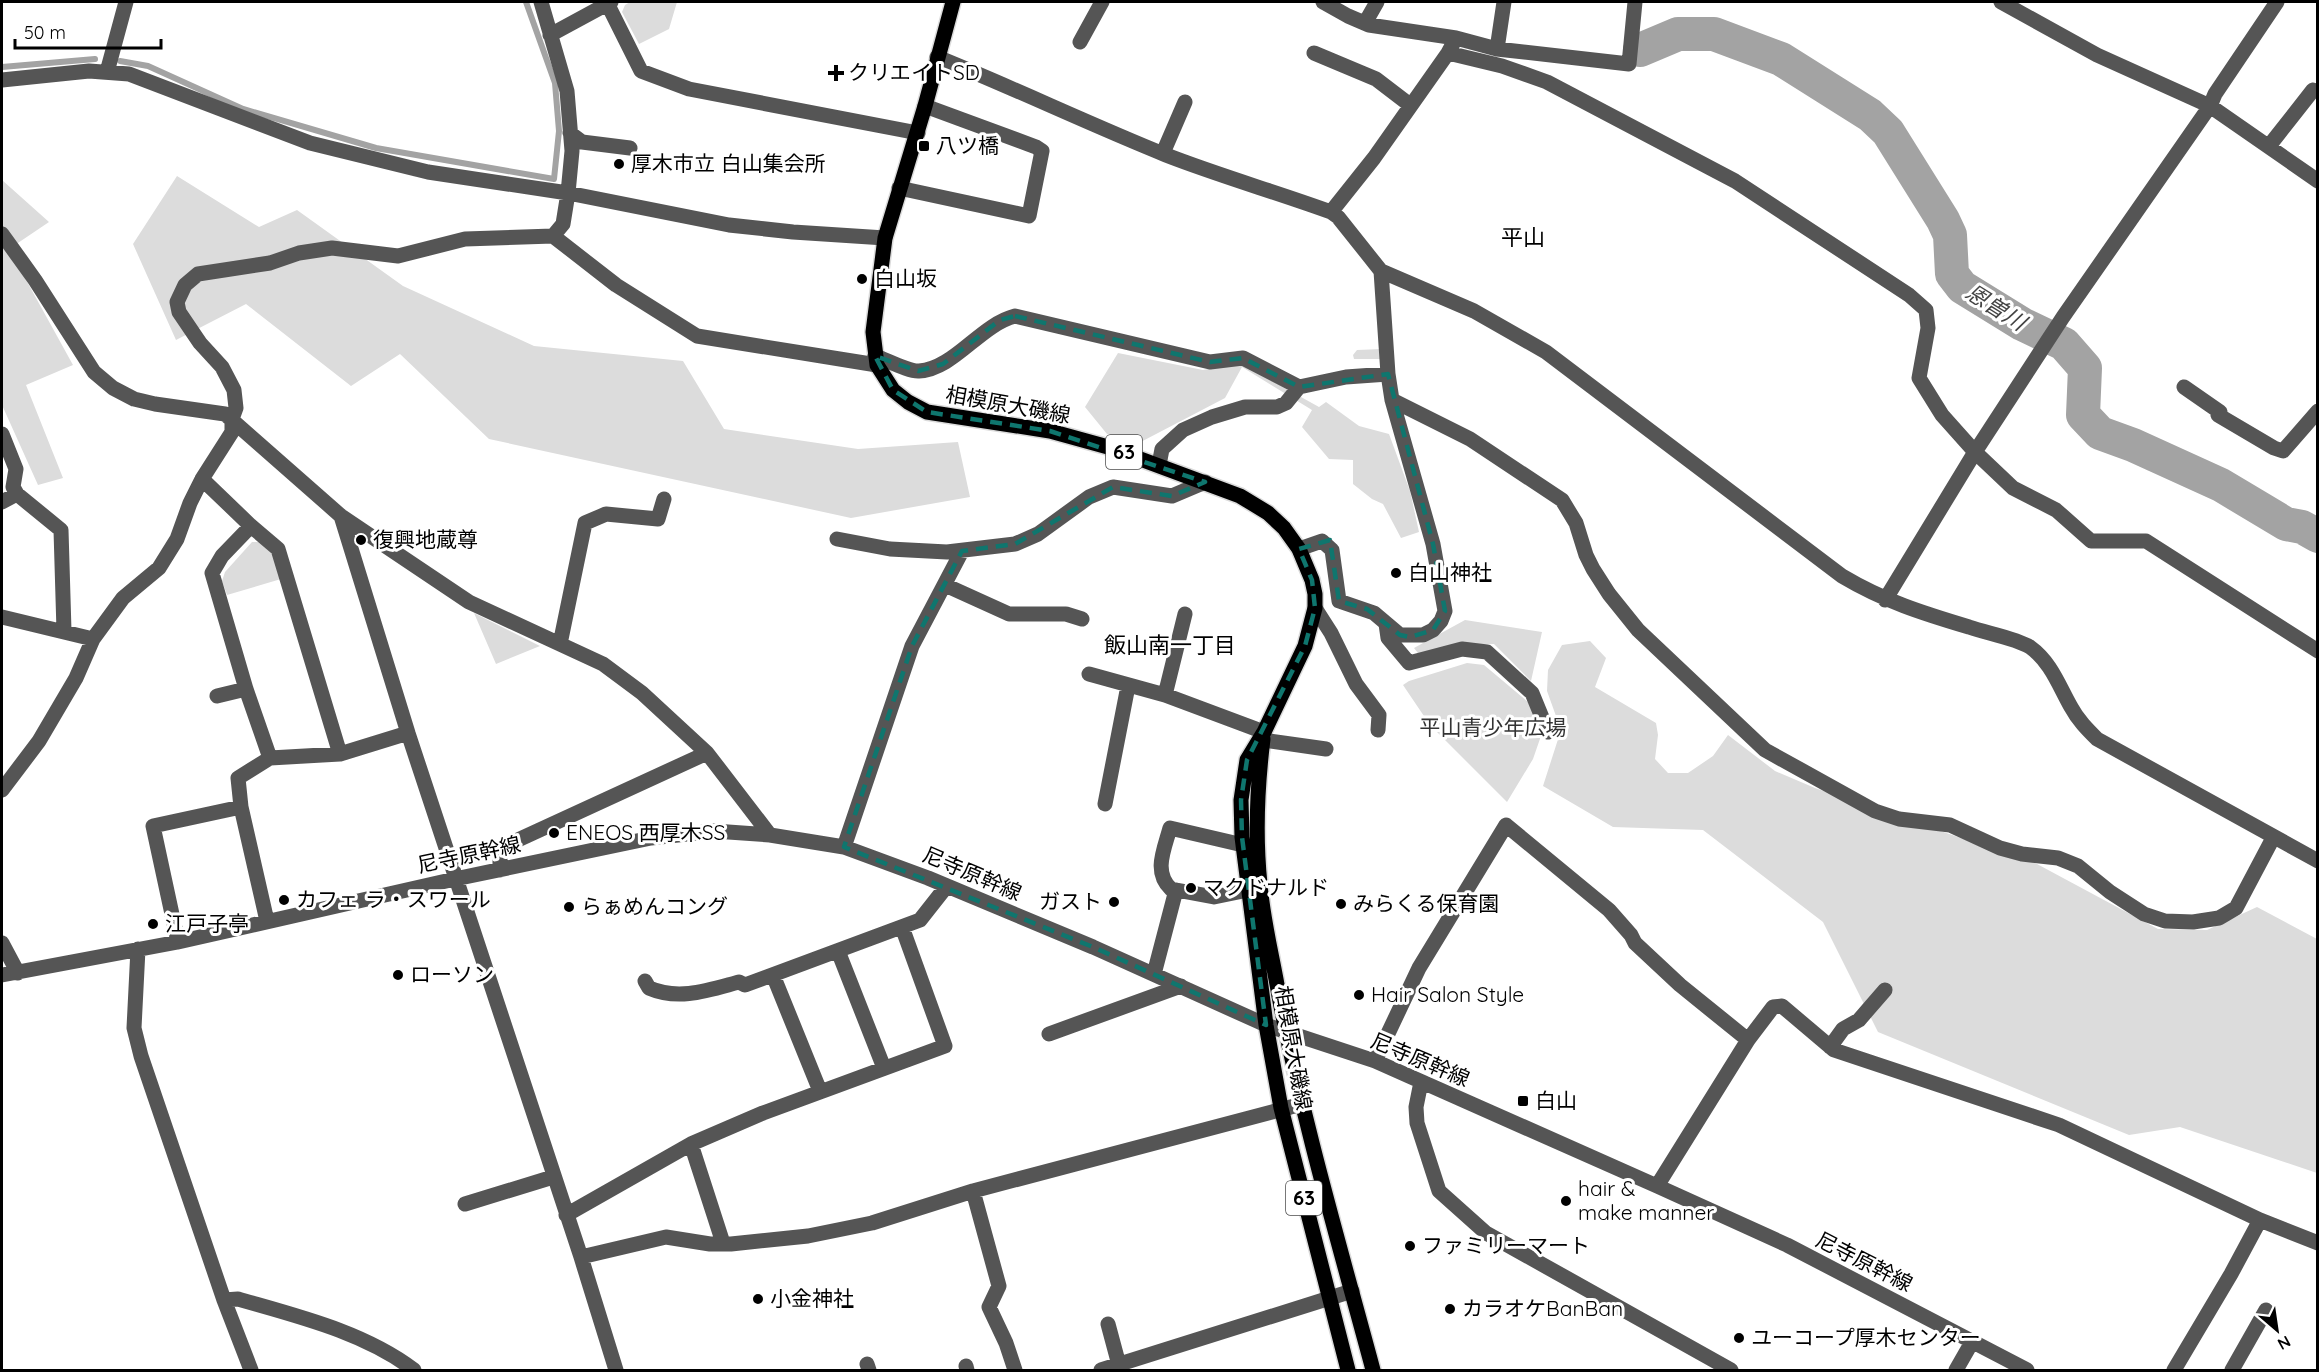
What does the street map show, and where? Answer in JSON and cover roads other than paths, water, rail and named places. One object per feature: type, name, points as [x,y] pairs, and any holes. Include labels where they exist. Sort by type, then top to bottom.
[{"type":"main road","name":"相模原大磯線","points":[[953,2],[918,133],[885,238],[873,332],[876,360],[892,390],[927,412],[1050,431],[1108,447],[1240,496],[1268,513],[1284,528],[1299,549],[1312,580],[1315,608],[1305,646],[1264,736],[1247,760],[1241,800],[1243,845],[1266,1025],[1281,1108],[1348,1371]]},
{"type":"main road","name":"相模原大磯線","points":[[1264,736],[1258,780],[1257,844],[1260,887],[1286,1032],[1302,1104],[1373,1371]]},
{"type":"street","points":[[107,72],[126,2]]},
{"type":"street","points":[[541,2],[567,91],[572,151],[563,224],[553,236]]},
{"type":"street","points":[[550,35],[609,2],[641,71],[689,89],[918,133]]},
{"type":"street","points":[[1080,42],[1084,21],[1102,2]]},
{"type":"street","points":[[1323,2],[1365,23],[1456,38],[1497,49],[1629,64],[1635,2]]},
{"type":"street","points":[[1365,23],[1377,2]]},
{"type":"street","points":[[1497,49],[1504,2]]},
{"type":"street","points":[[2001,2],[2097,55],[2210,106],[2318,181]]},
{"type":"street","points":[[1885,600],[2035,359],[2210,106],[2215,94],[2277,2]]},
{"type":"street","points":[[1331,212],[1374,158],[1448,53],[1456,38]]},
{"type":"street","points":[[1314,53],[1376,79],[1410,105]]},
{"type":"street","points":[[1448,53],[1502,66],[1547,81],[1735,181],[1909,295],[1926,310],[1928,328],[1918,378],[1942,415],[1975,452],[2013,488],[2056,510],[2091,541],[2146,541],[2318,651]]},
{"type":"street","points":[[938,57],[1163,153],[1223,176],[1331,212],[1338,217],[1381,271],[1474,311],[1546,352],[1842,576],[1885,600],[2027,645],[2042,657],[2072,709],[2097,739],[2318,861]]},
{"type":"street","points":[[2,80],[89,71],[129,74],[310,143],[428,172],[568,193],[729,225],[885,238]]},
{"type":"street","points":[[2269,146],[2313,90]]},
{"type":"street","points":[[1163,153],[1185,102]]},
{"type":"street","points":[[899,188],[1029,216],[1042,151],[925,106]]},
{"type":"street","points":[[570,133],[582,142],[630,148]]},
{"type":"street","points":[[2,234],[35,280],[94,372],[113,388],[145,401],[225,414],[341,516],[470,602],[603,664],[642,693],[707,753],[770,835]]},
{"type":"street","points":[[2,790],[39,741],[76,678],[93,639],[123,598],[159,568],[177,539],[190,503],[202,479],[232,432],[232,419],[236,408],[234,390],[222,367],[200,343],[179,312],[177,302],[185,285],[198,274],[270,262],[299,253],[332,248],[398,256],[465,239],[553,236],[616,285],[697,336],[876,360],[918,371],[943,364],[1000,320],[1015,316],[1210,362],[1243,358],[1299,387]]},
{"type":"street","points":[[1299,549],[1322,541],[1332,550],[1339,601],[1367,609],[1400,636],[1423,635],[1433,630],[1441,621],[1445,611],[1433,543],[1392,400],[1381,271]]},
{"type":"street","points":[[1159,465],[1162,448],[1183,430],[1212,417],[1245,407],[1277,407],[1286,403],[1299,387],[1346,377],[1388,374]]},
{"type":"street","points":[[2184,387],[2220,412],[2218,415],[2271,452],[2283,452],[2318,411]]},
{"type":"street","points":[[1392,400],[1470,439],[1562,500],[1576,523],[1586,555],[1610,594],[1638,630],[1765,750],[1875,811],[1899,819],[1950,825],[2003,849],[2022,854],[2058,858],[2078,866],[2110,892],[2144,914],[2165,921],[2193,922],[2229,914],[2236,908],[2273,838]]},
{"type":"street","points":[[2,434],[16,469],[14,487],[18,494],[61,530],[64,631]]},
{"type":"street","points":[[202,479],[278,549],[340,754]]},
{"type":"street","points":[[837,539],[890,549],[947,552],[1015,544],[1038,534],[1089,497],[1113,487],[1172,496],[1205,482]]},
{"type":"street","points":[[2,502],[18,494]]},
{"type":"street","points":[[560,644],[585,523],[606,514],[658,519],[664,499]]},
{"type":"street","points":[[341,516],[408,733],[553,1178],[581,1257],[616,1371]]},
{"type":"street","points":[[251,526],[222,556],[212,573],[246,689],[270,758]]},
{"type":"street","points":[[844,847],[912,646],[962,550]]},
{"type":"street","points":[[945,585],[1009,614],[1067,608],[1082,620]]},
{"type":"street","points":[[1315,608],[1332,633],[1356,684],[1383,718]]},
{"type":"street","points":[[1165,695],[1185,614]]},
{"type":"street","points":[[2,618],[93,639]]},
{"type":"street","points":[[1386,624],[1388,638],[1409,663],[1462,649],[1487,652],[1532,693],[1548,732]]},
{"type":"street","points":[[1089,674],[1165,695],[1264,736],[1326,749]]},
{"type":"street","points":[[1105,804],[1128,686]]},
{"type":"street","points":[[217,696],[246,689]]},
{"type":"street","points":[[267,921],[241,807],[238,778],[270,758],[340,754],[408,733]]},
{"type":"street","points":[[500,870],[500,851],[507,845],[707,753]]},
{"type":"street","points":[[178,942],[153,826],[241,807]]},
{"type":"street","points":[[1375,1061],[1419,968],[1506,825],[1609,910],[1631,935],[1635,943],[1657,964],[1748,1040]]},
{"type":"street","points":[[1243,845],[1170,828],[1160,868],[1166,884],[1176,890],[1214,897],[1248,890]]},
{"type":"street","name":"尼寺原幹線","points":[[2,975],[178,942],[456,879],[651,838],[714,831],[770,835],[844,847],[928,878],[1154,974],[1266,1025],[1375,1061],[1787,1245],[2027,1371]]},
{"type":"street","points":[[645,981],[649,988],[672,994],[696,994],[739,982],[745,985],[920,920],[946,886]]},
{"type":"street","points":[[1154,974],[1176,890]]},
{"type":"street","points":[[566,1215],[691,1144],[820,1091],[945,1046],[902,927]]},
{"type":"street","points":[[2,943],[18,973]]},
{"type":"street","points":[[138,949],[134,1028],[139,1047],[224,1300],[251,1371]]},
{"type":"street","points":[[838,951],[884,1068]]},
{"type":"street","points":[[773,975],[820,1091]]},
{"type":"street","points":[[1049,1034],[1181,986]]},
{"type":"street","points":[[1830,1047],[1843,1029],[1860,1020],[1885,990]]},
{"type":"street","points":[[1657,1186],[1748,1040],[1773,1007],[1782,1006],[1834,1050],[2059,1125],[2260,1220],[2318,1243]]},
{"type":"street","points":[[1421,1082],[1416,1107],[1417,1123],[1439,1191],[1446,1200],[1486,1233],[1731,1371]]},
{"type":"street","points":[[581,1257],[666,1238],[710,1244],[808,1236],[862,1225],[973,1191],[1302,1104]]},
{"type":"street","points":[[691,1144],[723,1243]]},
{"type":"street","points":[[474,1206],[553,1178]]},
{"type":"street","points":[[973,1191],[999,1286],[989,1307],[1006,1343],[1015,1371]]},
{"type":"street","points":[[2174,1371],[2260,1220]]},
{"type":"street","points":[[1101,1371],[1119,1365],[1148,1364],[1352,1291]]},
{"type":"street","points":[[224,1300],[238,1299],[348,1335],[403,1362],[414,1371]]},
{"type":"street","points":[[2232,1371],[2266,1310]]},
{"type":"street","points":[[1108,1324],[1119,1365]]},
{"type":"street","points":[[1956,1371],[1972,1342]]},
{"type":"waterway","points":[[120,61],[148,66],[243,109],[376,148],[554,179],[559,131],[555,83],[526,2]]},
{"type":"waterway","name":"恩曽川","points":[[1640,50],[1678,34],[1714,34],[1781,59],[1870,115],[1888,132],[1943,220],[1950,235],[1952,274],[1962,287],[2022,324],[2064,344],[2085,368],[2083,415],[2100,433],[2133,445],[2221,485],[2286,524],[2302,527],[2318,536]]},
{"type":"waterway","points":[[2,67],[95,59]]},
{"type":"place","name":"クリエイトSD","points":[[836,73]]},
{"type":"place","name":"八ツ橋","points":[[924,146]]},
{"type":"place","name":"厚木市立 白山集会所","points":[[619,164]]},
{"type":"place","name":"白山坂","points":[[862,279]]},
{"type":"place","name":"復興地蔵尊","points":[[361,540]]},
{"type":"place","name":"白山神社","points":[[1396,573]]},
{"type":"place","name":"ENEOS 西厚木SS","points":[[554,833]]},
{"type":"place","name":"マクドナルド","points":[[1191,888]]},
{"type":"place","name":"カフェ ラ・スワール","points":[[284,900]]},
{"type":"place","name":"ガスト","points":[[1114,902]]},
{"type":"place","name":"みらくる保育園","points":[[1341,904]]},
{"type":"place","name":"らぁめんコング","points":[[569,907]]},
{"type":"place","name":"江戸子亭","points":[[153,924]]},
{"type":"place","name":"ローソン","points":[[398,975]]},
{"type":"place","name":"Hair Salon Style","points":[[1359,995]]},
{"type":"place","name":"白山","points":[[1523,1101]]},
{"type":"place","name":"hair & make manner","points":[[1566,1201]]},
{"type":"place","name":"ファミリーマート","points":[[1410,1246]]},
{"type":"place","name":"小金神社","points":[[758,1299]]},
{"type":"place","name":"カラオケBanBan","points":[[1450,1309]]},
{"type":"place","name":"ユーコープ厚木センター","points":[[1739,1338]]},
{"type":"district","name":"平山","points":[[1523,237]]},
{"type":"district","name":"飯山南一丁目","points":[[1170,645]]},
{"type":"park label","name":"平山青少年広場","points":[[1493,728]]}]
